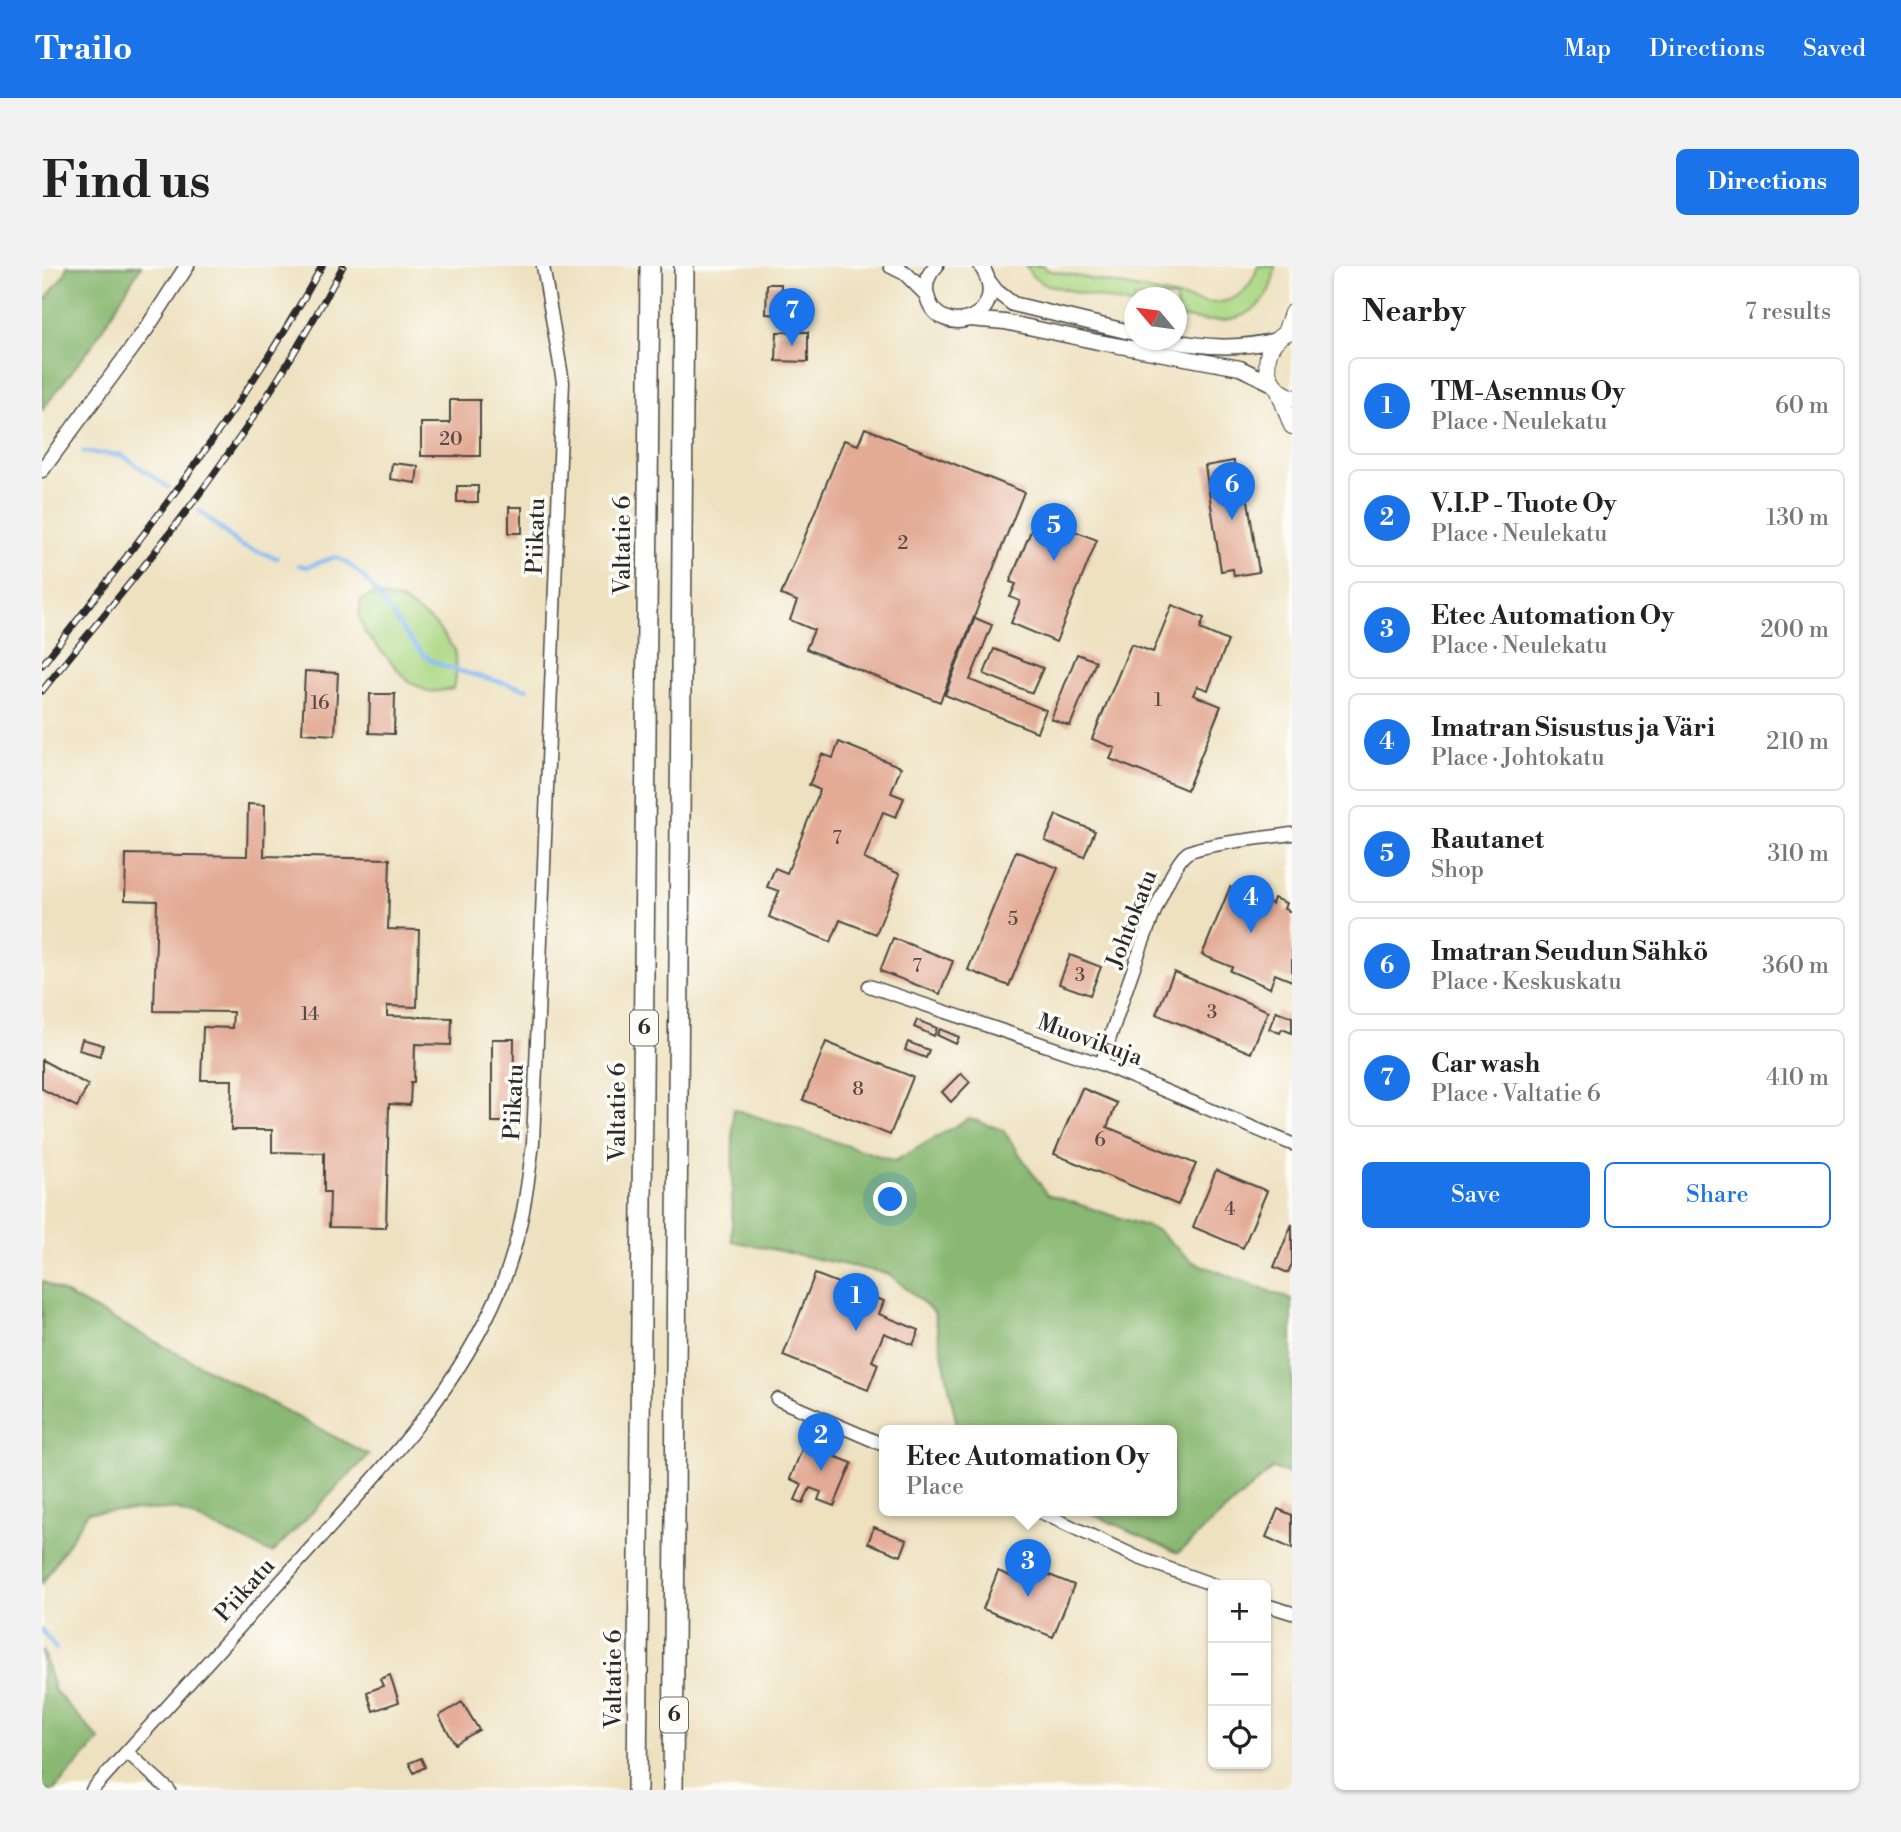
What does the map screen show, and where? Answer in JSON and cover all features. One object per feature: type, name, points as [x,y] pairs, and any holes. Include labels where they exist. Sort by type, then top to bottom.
[{"type":"highway","name":"Valtatie 6","points":[[638,1790],[650,266]]},
{"type":"highway","name":"6","points":[[673,1790],[684,266]]},
{"type":"main road","points":[[1292,313],[1284,334],[1269,350],[1266,362],[1268,374],[1281,390],[1292,426]]},
{"type":"street","points":[[42,470],[147,328],[187,266]]},
{"type":"street","name":"Piikatu","points":[[92,1790],[376,1476],[437,1402],[466,1358],[501,1287],[515,1242],[526,1200],[533,1143],[563,382],[543,266]]},
{"type":"street","points":[[891,266],[905,273],[926,294]]},
{"type":"street","points":[[936,266],[928,277],[926,294],[930,306],[946,319],[1006,322],[1240,368],[1281,390]]},
{"type":"street","points":[[981,266],[996,291],[1013,304],[1124,330]]},
{"type":"street","points":[[969,319],[979,314],[986,305],[990,283]]},
{"type":"street","points":[[1187,343],[1223,348],[1244,347],[1284,334]]},
{"type":"street","name":"Johtokatu","points":[[1101,1064],[1173,870],[1188,853],[1221,844],[1292,834]]},
{"type":"street","name":"Muovikuja","points":[[869,986],[1101,1064],[1292,1144]]},
{"type":"street","points":[[777,1399],[879,1443]]},
{"type":"street","points":[[1049,1516],[1139,1558],[1208,1583]]},
{"type":"street","points":[[1271,1607],[1292,1613]]},
{"type":"street","points":[[127,1752],[169,1790]]},
{"type":"green space","points":[[67,266],[141,266],[93,344],[42,410],[42,304],[66,272]]},
{"type":"green space","points":[[1026,266],[1044,266],[1047,270],[1130,287],[1124,287],[1124,304],[1044,284],[1032,276]]},
{"type":"green space","points":[[1258,266],[1275,266],[1271,285],[1264,299],[1254,309],[1226,320],[1187,318],[1187,299],[1208,303],[1226,301],[1246,289]]},
{"type":"green space","points":[[373,594],[403,601],[435,624],[455,650],[456,676],[453,689],[429,692],[408,681],[365,633],[359,615],[361,600]]},
{"type":"green space","points":[[733,1109],[895,1161],[969,1118],[1003,1130],[1047,1194],[1157,1230],[1193,1262],[1292,1300],[1292,1475],[1273,1468],[1178,1553],[1097,1516],[1177,1516],[1177,1425],[957,1425],[934,1312],[889,1274],[732,1241]]},
{"type":"green space","points":[[42,1281],[369,1455],[272,1553],[176,1509],[88,1512],[42,1584]]},
{"type":"green space","points":[[42,1649],[55,1691],[100,1740],[54,1790],[42,1790]]},
{"type":"building","points":[[767,284],[781,284],[781,315],[766,314]]},
{"type":"building","points":[[777,332],[808,332],[808,362],[776,361]]},
{"type":"building","points":[[450,400],[480,400],[480,456],[421,456],[421,423],[450,423]]},
{"type":"building","points":[[865,428],[1024,492],[940,702],[806,649],[814,630],[790,620],[797,601],[781,595],[844,440],[858,445]]},
{"type":"building","points":[[1234,461],[1235,470],[1243,468],[1259,572],[1234,576],[1233,569],[1221,571],[1205,466]]},
{"type":"building","points":[[392,463],[418,466],[416,483],[390,479]]},
{"type":"building","points":[[457,486],[478,486],[478,502],[457,502]]},
{"type":"building","points":[[509,507],[522,507],[522,533],[509,533]]},
{"type":"building","points":[[1037,516],[1097,540],[1056,642],[1011,623],[1020,601],[1010,597],[1016,584],[1010,582]]},
{"type":"building","points":[[1172,605],[1204,618],[1200,629],[1228,641],[1208,690],[1197,686],[1193,695],[1221,706],[1187,790],[1110,759],[1115,748],[1092,739],[1131,644],[1153,652]]},
{"type":"building","points":[[975,618],[992,625],[970,680],[1046,710],[1037,732],[945,695]]},
{"type":"building","points":[[994,649],[1043,668],[1032,693],[984,674]]},
{"type":"building","points":[[1077,654],[1096,661],[1070,726],[1051,719]]},
{"type":"building","points":[[305,671],[338,673],[335,735],[302,733]]},
{"type":"building","points":[[370,694],[395,694],[394,734],[369,733]]},
{"type":"building","points":[[839,742],[901,767],[891,793],[904,798],[896,817],[883,812],[864,859],[900,874],[876,934],[840,920],[831,942],[769,917],[779,891],[767,887],[775,868],[787,873],[820,790],[809,785],[822,754],[833,758]]},
{"type":"building","points":[[248,804],[265,805],[264,856],[390,859],[388,929],[419,930],[417,1007],[387,1006],[387,1016],[452,1018],[451,1045],[415,1044],[414,1082],[411,1082],[410,1105],[389,1104],[386,1228],[329,1227],[330,1192],[324,1192],[324,1153],[272,1152],[272,1130],[231,1130],[232,1080],[201,1080],[203,1027],[232,1028],[233,1012],[154,1011],[157,901],[125,900],[126,854],[247,856]]},
{"type":"building","points":[[1056,815],[1095,831],[1084,857],[1045,841]]},
{"type":"building","points":[[1016,851],[1058,868],[1009,986],[968,970]]},
{"type":"building","points":[[1230,887],[1272,904],[1274,898],[1286,903],[1284,909],[1292,912],[1292,981],[1275,974],[1270,988],[1230,971],[1232,967],[1202,955]]},
{"type":"building","points":[[893,938],[953,961],[940,994],[880,971]]},
{"type":"building","points":[[1070,955],[1101,967],[1090,995],[1059,984]]},
{"type":"building","points":[[1174,972],[1268,1011],[1251,1053],[1156,1014]]},
{"type":"building","points":[[1276,1011],[1292,1017],[1292,1033],[1282,1029],[1280,1033],[1269,1029]]},
{"type":"building","points":[[917,1020],[937,1028],[934,1036],[914,1027]]},
{"type":"building","points":[[940,1029],[959,1037],[956,1044],[937,1035]]},
{"type":"building","points":[[82,1039],[103,1045],[100,1056],[79,1050]]},
{"type":"building","points":[[492,1039],[514,1039],[513,1122],[492,1122]]},
{"type":"building","points":[[826,1042],[913,1077],[890,1135],[803,1100]]},
{"type":"building","points":[[908,1042],[929,1050],[926,1058],[905,1050]]},
{"type":"building","points":[[42,1060],[88,1085],[77,1107],[42,1089]]},
{"type":"building","points":[[961,1073],[970,1082],[951,1102],[942,1092]]},
{"type":"building","points":[[1082,1088],[1117,1103],[1107,1127],[1196,1164],[1178,1205],[1054,1154]]},
{"type":"building","points":[[1216,1170],[1267,1191],[1243,1248],[1193,1227]]},
{"type":"building","points":[[1292,1224],[1292,1264],[1288,1273],[1274,1267]]},
{"type":"building","points":[[815,1274],[884,1301],[879,1314],[919,1330],[913,1345],[884,1333],[872,1361],[878,1364],[868,1390],[783,1356]]},
{"type":"building","points":[[804,1444],[852,1463],[834,1506],[818,1500],[821,1492],[810,1488],[803,1503],[795,1500],[802,1484],[790,1479]]},
{"type":"building","points":[[1278,1509],[1292,1515],[1292,1549],[1266,1537]]},
{"type":"building","points":[[874,1527],[907,1540],[901,1556],[868,1543]]},
{"type":"building","points":[[1025,1565],[1074,1585],[1053,1637],[983,1609],[998,1571],[1019,1580]]},
{"type":"building","points":[[390,1675],[399,1702],[373,1711],[367,1692],[383,1686],[380,1679]]},
{"type":"building","points":[[462,1702],[479,1730],[455,1744],[439,1716]]},
{"type":"building","points":[[421,1758],[425,1767],[414,1773],[409,1763]]},
{"type":"waterway","points":[[83,452],[122,455],[168,487]]},
{"type":"waterway","points":[[199,510],[241,546],[277,558]]},
{"type":"waterway","points":[[299,565],[307,567],[335,557],[349,565],[374,589],[406,634],[429,659],[460,671],[527,689]]},
{"type":"waterway","points":[[42,1630],[56,1649]]},
{"type":"railway","points":[[42,665],[190,471],[259,371],[322,266]]},
{"type":"railway","points":[[42,691],[157,549],[240,438],[343,266]]},
{"type":"place","name":"Car wash","points":[[792,346]]},
{"type":"place","name":"Imatran Seudun Sähkö","points":[[1232,520]]},
{"type":"place","name":"Rautanet","points":[[1054,561]]},
{"type":"place","name":"Imatran Sisustus ja Väri","points":[[1251,933]]},
{"type":"place","name":"TM-Asennus Oy","points":[[856,1331]]},
{"type":"place","name":"V.I.P - Tuote Oy","points":[[821,1471]]},
{"type":"place","name":"Etec Automation Oy","points":[[1028,1597]]}]
